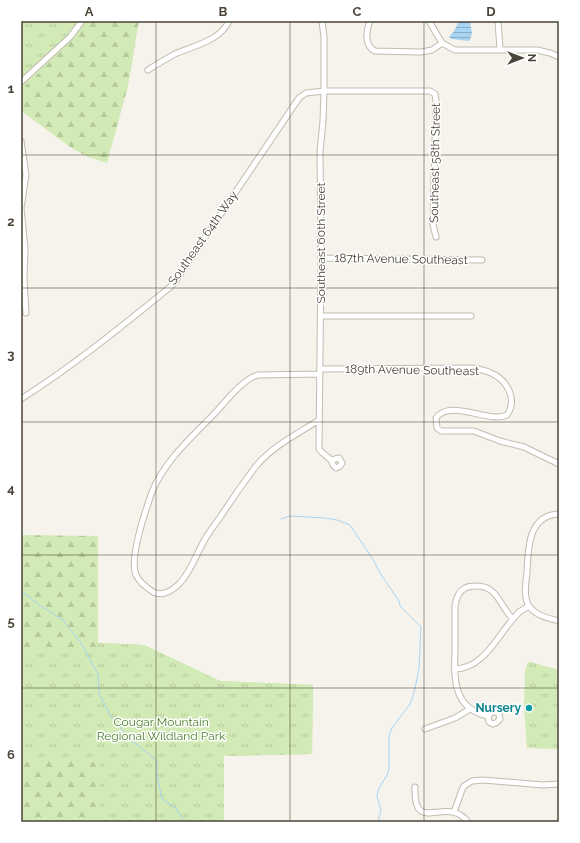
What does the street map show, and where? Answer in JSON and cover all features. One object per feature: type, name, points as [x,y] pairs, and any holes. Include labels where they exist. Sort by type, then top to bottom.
[{"type":"street","points":[[21,82],[70,37],[82,21]]},
{"type":"street","points":[[148,70],[174,55],[216,36],[225,29],[229,21]]},
{"type":"street","name":"Southeast 60th Street","points":[[322,21],[324,37],[324,121],[320,152],[321,316],[319,449],[322,454],[331,460]]},
{"type":"street","points":[[370,21],[367,29],[368,43],[369,47],[375,51],[421,52],[432,50],[442,43]]},
{"type":"street","points":[[429,21],[442,43],[450,48],[461,50],[537,50],[559,57]]},
{"type":"street","points":[[498,21],[500,50]]},
{"type":"street","name":"Southeast 64th Way","points":[[21,399],[46,383],[108,337],[175,282],[299,98],[306,93],[324,91],[430,91]]},
{"type":"street","name":"Southeast 58th Street","points":[[430,91],[435,94],[436,102],[433,209],[433,224],[436,237]]},
{"type":"street","points":[[21,141],[26,175],[21,208],[25,249],[24,279],[26,313]]},
{"type":"street","name":"187th Avenue Southeast","points":[[321,258],[482,260]]},
{"type":"street","points":[[321,316],[471,316]]},
{"type":"street","name":"189th Avenue Southeast","points":[[319,420],[284,441],[260,462],[204,540],[184,578],[172,589],[164,594],[160,594],[153,591],[139,580],[135,572],[141,525],[152,493],[167,466],[184,444],[251,377],[258,375],[464,368],[479,369],[492,373],[503,380],[512,401],[509,412],[501,417],[491,417],[471,412],[449,411],[441,413],[435,421],[435,425],[438,430],[474,431],[500,441],[524,447],[559,464]]},
{"type":"street","points":[[559,514],[546,517],[541,520],[531,535],[528,552],[525,593],[529,606],[532,610],[541,616],[559,621]]},
{"type":"street","points":[[488,716],[470,709],[465,703],[456,685],[454,670],[455,606],[458,594],[468,586],[487,587],[493,591],[512,618]]},
{"type":"street","points":[[454,670],[466,668],[480,660],[512,618],[529,606]]},
{"type":"street","points":[[425,729],[464,713],[470,709]]},
{"type":"street","points":[[454,812],[464,786],[472,781],[483,780],[543,785],[559,784]]},
{"type":"street","points":[[415,787],[416,805],[420,811],[431,814],[443,811],[454,812],[468,822]]},
{"type":"green space","points":[[21,21],[139,21],[128,86],[107,163],[88,157],[73,149],[21,111]]},
{"type":"green space","points":[[21,21],[91,21],[25,87],[21,87]]},
{"type":"green space","name":"Cougar Mountain Regional Wildland Park","points":[[21,535],[98,536],[98,643],[144,645],[220,681],[313,685],[312,754],[224,756],[224,822],[21,822]]},
{"type":"green space","name":"Cougar Mountain Regional Wildland Park","points":[[98,643],[144,645],[220,681],[313,685],[312,754],[224,756],[224,822],[100,822],[100,759],[21,757],[21,649],[97,651]]},
{"type":"green space","points":[[528,662],[559,670],[559,749],[527,748],[524,709],[525,670]]},
{"type":"water","points":[[459,21],[470,21],[472,33],[470,40],[452,39],[449,37]]},
{"type":"waterway","points":[[281,519],[290,516],[325,518],[337,520],[350,525],[399,601],[400,606],[421,627],[419,669],[414,693],[410,704],[392,728],[389,736],[389,769],[378,790],[377,796],[381,810],[378,822]]},
{"type":"waterway","points":[[21,591],[63,620],[81,643],[98,674],[99,693],[110,715],[130,739],[157,761],[157,775],[162,799],[176,808],[184,822]]},
{"type":"place","name":"Nursery","points":[[529,708]]}]
